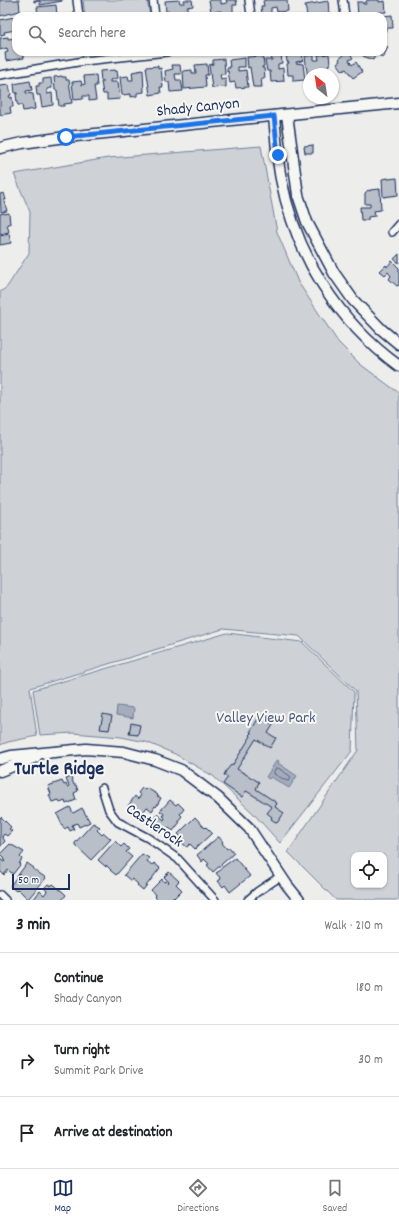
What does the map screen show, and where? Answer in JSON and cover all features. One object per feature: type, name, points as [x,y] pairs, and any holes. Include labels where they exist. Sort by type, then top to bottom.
[{"type":"street","points":[[77,0],[78,12]]},
{"type":"street","points":[[153,0],[154,12]]},
{"type":"street","points":[[249,0],[250,12]]},
{"type":"street","points":[[343,0],[344,12]]},
{"type":"street","points":[[83,56],[84,61]]},
{"type":"street","points":[[0,74],[128,56]]},
{"type":"street","name":"Shady Canyon","points":[[0,148],[22,143],[66,137],[399,103]]},
{"type":"street","points":[[287,115],[298,195],[307,222],[334,273],[354,300],[381,329],[399,344]]},
{"type":"street","points":[[274,116],[281,179],[288,208],[305,255],[332,300],[347,319],[375,347],[399,366]]},
{"type":"street","points":[[392,232],[399,224]]},
{"type":"street","points":[[0,759],[11,756],[86,749],[124,752],[155,760],[181,770],[218,798],[249,828],[299,900]]},
{"type":"street","points":[[0,771],[49,752]]},
{"type":"street","name":"Castlerock","points":[[102,788],[109,810],[118,822],[148,838],[178,859],[215,900]]},
{"type":"street","points":[[248,900],[281,876]]},
{"type":"street","points":[[0,895],[6,900]]},
{"type":"green space","points":[[83,0],[147,0],[149,12],[84,12]]},
{"type":"green space","points":[[261,146],[277,232],[298,282],[338,342],[360,364],[399,393],[399,900],[336,900],[288,852],[358,750],[356,691],[299,636],[223,629],[30,688],[37,736],[0,745],[0,292],[7,287],[29,253],[30,212],[14,174],[108,158]]},
{"type":"green space","name":"Valley View Park","points":[[227,633],[302,642],[354,692],[352,751],[280,843],[253,813],[213,776],[175,754],[146,742],[121,737],[73,733],[40,735],[33,690]]},
{"type":"water","points":[[117,706],[134,708],[133,718],[116,715]]},
{"type":"water","points":[[277,760],[279,761],[278,763],[297,776],[289,788],[271,777],[269,779],[266,777]]},
{"type":"building","points":[[0,0],[19,0],[20,11],[0,16]]},
{"type":"building","points":[[34,0],[62,1],[40,5],[40,1],[34,2]]},
{"type":"building","points":[[179,0],[180,3],[184,3],[184,0],[192,0],[193,6],[187,7],[188,12],[166,12],[165,1]]},
{"type":"building","points":[[209,0],[221,0],[221,4],[227,3],[226,0],[236,0],[237,5],[233,5],[233,12],[211,12]]},
{"type":"building","points":[[287,0],[288,11],[277,12],[276,7],[271,8],[271,12],[262,12],[261,6],[264,6],[263,1]]},
{"type":"building","points":[[328,1],[329,12],[306,12],[305,5]]},
{"type":"building","points":[[366,1],[385,1],[386,12],[358,12],[357,2],[363,2],[363,4],[366,4]]},
{"type":"building","points":[[56,5],[57,12],[38,12],[37,7]]},
{"type":"building","points":[[392,15],[393,28],[387,28],[387,16]]},
{"type":"building","points":[[12,17],[12,31],[4,32],[5,34],[0,35],[0,20]]},
{"type":"building","points":[[8,37],[8,39],[12,38],[12,56],[24,56],[24,58],[6,61],[5,53],[8,52],[7,48],[0,50],[0,38]]},
{"type":"building","points":[[263,56],[264,66],[262,68],[264,68],[265,78],[261,78],[262,87],[253,87],[247,57]]},
{"type":"building","points":[[271,56],[281,56],[282,63],[278,64],[278,69],[283,68],[284,81],[271,82],[270,71],[267,71],[265,60],[272,60]]},
{"type":"building","points":[[286,56],[302,56],[303,60],[296,63],[303,64],[303,80],[293,81],[293,75],[288,75],[287,64],[289,62],[287,62]]},
{"type":"building","points":[[305,56],[314,56],[314,60],[319,60],[318,56],[329,56],[330,64],[328,65],[328,68],[307,68]]},
{"type":"building","points":[[343,56],[352,56],[353,58],[349,60],[352,65],[356,62],[362,72],[353,78],[346,69],[343,71],[337,63],[340,61],[339,59]]},
{"type":"building","points":[[363,56],[375,56],[373,60]]},
{"type":"building","points":[[245,58],[245,67],[238,67],[238,71],[246,70],[248,87],[236,88],[235,82],[230,83],[228,71],[227,72],[227,68],[230,68],[229,60]]},
{"type":"building","points":[[224,59],[225,74],[220,74],[221,79],[226,78],[226,87],[212,88],[209,65],[213,64],[213,60]]},
{"type":"building","points":[[207,64],[208,75],[205,75],[206,87],[184,89],[183,71],[192,70],[192,73],[196,73],[195,65]]},
{"type":"building","points":[[172,65],[180,65],[181,74],[175,74],[176,80],[181,80],[183,91],[170,92],[169,82],[166,82],[165,71],[173,69]]},
{"type":"building","points":[[158,66],[158,69],[161,68],[163,87],[160,87],[161,93],[150,95],[146,67]]},
{"type":"building","points":[[143,70],[144,92],[137,93],[137,96],[131,97],[131,94],[122,95],[120,77],[128,76],[129,80],[133,80],[132,72]]},
{"type":"building","points":[[100,71],[117,71],[118,78],[110,80],[110,82],[118,82],[120,99],[107,100],[107,94],[103,94],[101,82],[104,81],[101,81]]},
{"type":"building","points":[[96,75],[97,86],[94,86],[96,100],[89,101],[89,96],[83,96],[83,99],[74,100],[72,82],[81,81],[82,85],[85,84],[84,76]]},
{"type":"building","points":[[54,77],[66,77],[66,80],[69,80],[72,103],[59,106],[57,90],[55,90]]},
{"type":"building","points":[[51,78],[52,88],[47,89],[47,94],[52,93],[53,105],[42,107],[40,95],[37,95],[36,86],[39,86],[39,83],[43,83],[43,79]]},
{"type":"building","points":[[30,81],[32,90],[26,91],[26,93],[33,94],[35,109],[23,111],[22,105],[18,105],[17,103],[16,94],[18,93],[15,93],[14,84]]},
{"type":"building","points":[[9,85],[11,95],[9,96],[10,98],[12,97],[13,107],[10,107],[11,113],[0,115],[0,86]]},
{"type":"building","points":[[313,145],[313,153],[305,153],[304,146]]},
{"type":"building","points":[[397,178],[398,195],[383,197],[382,179]]},
{"type":"building","points":[[380,189],[381,210],[374,211],[375,216],[368,217],[368,220],[361,220],[360,207],[370,207],[370,204],[365,204],[365,193],[368,190]]},
{"type":"building","points":[[4,193],[7,211],[1,212],[0,194]]},
{"type":"building","points":[[9,213],[10,224],[7,224],[9,232],[0,234],[0,214]]},
{"type":"building","points":[[9,234],[11,243],[0,245],[0,236]]},
{"type":"building","points":[[399,254],[399,263],[394,259]]},
{"type":"building","points":[[392,261],[399,268],[399,285],[397,286],[389,279],[391,276],[388,272],[385,275],[380,271],[386,265],[387,267]]},
{"type":"building","points":[[103,714],[112,716],[109,730],[100,729]]},
{"type":"building","points":[[262,718],[273,725],[268,733],[276,738],[270,748],[256,739],[237,769],[259,782],[256,789],[277,803],[275,807],[284,813],[277,823],[271,819],[272,817],[267,813],[272,807],[246,791],[242,797],[223,784],[228,777],[224,775],[226,771],[231,765],[232,766],[251,736],[250,735],[252,733],[250,732],[258,719],[260,720]]},
{"type":"building","points":[[131,723],[140,725],[138,735],[129,734]]},
{"type":"building","points":[[71,777],[78,791],[74,793],[76,800],[66,804],[65,801],[60,803],[59,800],[52,802],[49,795],[51,794],[48,786],[62,781],[67,787],[69,786],[66,779]]},
{"type":"building","points":[[142,788],[145,790],[147,788],[161,798],[152,811],[147,807],[141,815],[128,806],[135,796],[138,799],[141,795],[138,793]]},
{"type":"building","points":[[170,800],[176,805],[178,803],[184,809],[180,814],[182,816],[178,821],[180,822],[173,831],[168,827],[165,830],[154,818],[157,814],[164,820],[164,814],[160,811]]},
{"type":"building","points":[[70,807],[73,813],[82,808],[90,822],[79,827],[77,823],[72,825],[74,829],[70,831],[68,827],[64,829],[57,814]]},
{"type":"building","points":[[1,817],[11,827],[9,829],[12,831],[7,836],[4,834],[2,837],[5,841],[0,847],[0,818]]},
{"type":"building","points":[[195,817],[212,833],[195,849],[190,844],[187,847],[182,843],[184,840],[178,834]]},
{"type":"building","points":[[93,823],[100,827],[97,830],[102,835],[104,833],[111,839],[91,860],[75,845],[75,843]]},
{"type":"building","points":[[218,837],[227,849],[229,847],[234,853],[213,872],[207,865],[209,864],[204,859],[202,862],[197,855]]},
{"type":"building","points":[[115,841],[121,847],[124,844],[129,849],[126,852],[132,857],[116,875],[106,865],[106,867],[98,860]]},
{"type":"building","points":[[10,844],[24,852],[20,857],[22,859],[19,864],[20,865],[13,874],[8,870],[4,875],[0,871],[0,859],[4,862],[5,861],[0,854]]},
{"type":"building","points":[[142,854],[149,858],[147,861],[152,865],[154,863],[160,868],[143,890],[132,879],[131,881],[124,875]]},
{"type":"building","points":[[235,858],[250,876],[230,892],[225,885],[223,887],[218,881],[221,879],[216,873]]},
{"type":"building","points":[[27,863],[46,878],[28,899],[18,889],[16,891],[10,886]]},
{"type":"building","points":[[169,872],[179,881],[176,884],[182,890],[170,900],[166,898],[165,900],[158,900],[151,890],[162,879],[164,882],[169,882],[164,877]]},
{"type":"building","points":[[48,884],[51,886],[53,884],[66,895],[62,900],[33,900],[40,891],[44,895],[47,891],[44,888]]},
{"type":"district","name":"Turtle Ridge","points":[[59,770]]},
{"type":"route","points":[[66,137],[274,116],[278,155]]}]
